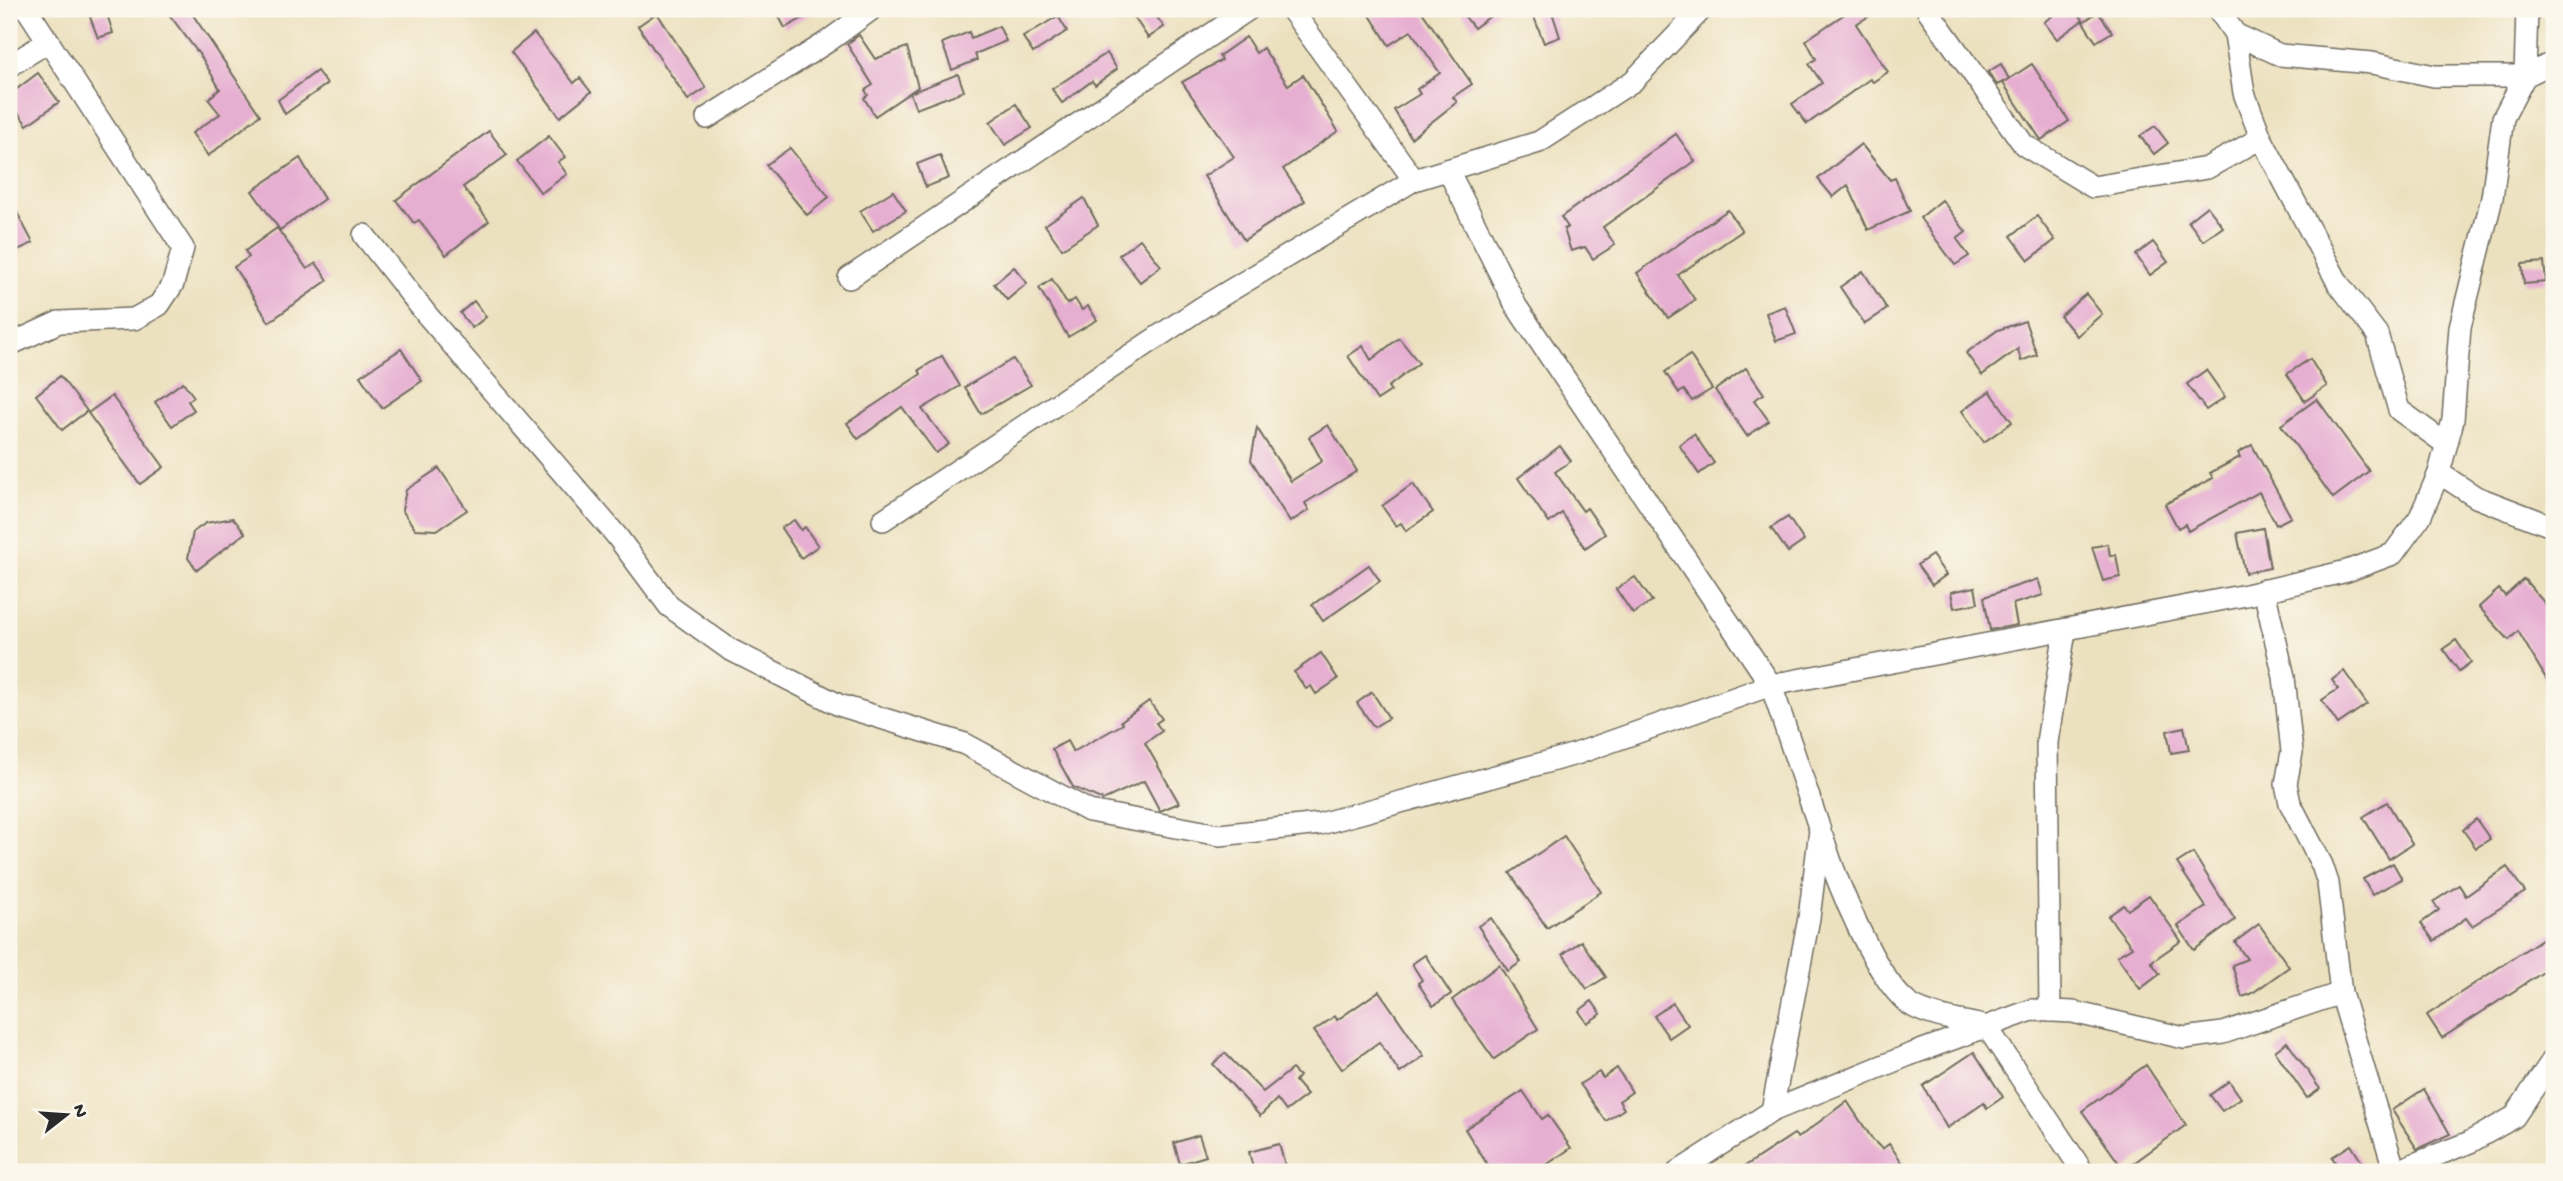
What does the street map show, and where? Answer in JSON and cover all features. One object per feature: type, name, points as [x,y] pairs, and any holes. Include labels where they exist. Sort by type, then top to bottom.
[{"type":"street","points":[[9,345],[59,322],[134,319],[159,305],[173,284],[183,248],[27,9]]},
{"type":"street","points":[[707,118],[827,42],[872,9]]},
{"type":"street","points":[[849,278],[1249,9]]},
{"type":"street","points":[[1291,9],[1414,180]]},
{"type":"street","points":[[883,520],[1201,308],[1414,180],[1538,142],[1633,81],[1702,9]]},
{"type":"street","points":[[1927,9],[2024,145],[2093,187],[2207,168],[2261,138]]},
{"type":"street","points":[[2218,9],[2235,34],[2244,93],[2261,138],[2338,283],[2377,334],[2399,410],[2446,444]]},
{"type":"street","points":[[364,234],[427,314],[616,536],[669,606],[729,649],[839,705],[965,744],[1089,811],[1220,835],[1320,824],[1576,754],[1771,685],[2065,631],[2264,590],[2347,571],[2393,554],[2420,517],[2439,473],[2453,420],[2460,327],[2492,198],[2503,118],[2525,76],[2527,9]]},
{"type":"street","points":[[2235,34],[2280,55],[2372,64],[2434,76],[2525,76],[2554,62]]},
{"type":"street","points":[[9,66],[49,41]]},
{"type":"street","points":[[1448,170],[1516,306],[1771,685],[1832,867],[1883,977],[1901,998],[1916,1008],[1987,1027],[2081,1172]]},
{"type":"street","points":[[2439,473],[2476,498],[2554,527]]},
{"type":"street","points":[[2264,590],[2284,677],[2292,752],[2286,784],[2290,803],[2322,864],[2328,883],[2341,993],[2394,1172],[2470,1142],[2514,1117],[2554,1058]]},
{"type":"street","points":[[2050,1011],[2048,742],[2065,631]]},
{"type":"street","points":[[1772,1111],[1809,918],[1820,830]]},
{"type":"street","points":[[1678,1172],[1772,1111],[2032,1010],[2073,1012],[2184,1038],[2223,1033],[2341,993]]},
{"type":"building","points":[[165,9],[189,9],[260,115],[208,156],[192,133],[220,114],[208,99],[220,89],[202,58]]},
{"type":"building","points":[[775,9],[820,9],[785,28]]},
{"type":"building","points":[[1129,9],[1151,9],[1164,27],[1148,38]]},
{"type":"building","points":[[1366,9],[1420,9],[1472,84],[1453,97],[1457,102],[1411,138],[1394,110],[1420,94],[1417,89],[1440,73],[1411,31],[1389,45]]},
{"type":"building","points":[[1459,9],[1500,9],[1474,28]]},
{"type":"building","points":[[1531,9],[1551,9],[1560,37],[1544,43]]},
{"type":"building","points":[[1852,9],[1881,9],[1856,24],[1888,72],[1873,82],[1870,79],[1807,124],[1792,104],[1822,83],[1809,64],[1816,59],[1806,40]]},
{"type":"building","points":[[2062,9],[2075,9],[2083,20],[2057,39],[2044,22]]},
{"type":"building","points":[[106,11],[113,33],[98,38],[90,17]]},
{"type":"building","points":[[2098,12],[2112,32],[2096,42],[2083,22]]},
{"type":"building","points":[[657,13],[706,88],[688,100],[638,26]]},
{"type":"building","points":[[1058,16],[1067,31],[1033,53],[1023,37]]},
{"type":"building","points":[[999,26],[1006,41],[975,54],[977,60],[952,70],[942,43],[969,32],[971,38]]},
{"type":"building","points":[[534,33],[574,83],[580,78],[591,92],[560,117],[511,52]]},
{"type":"building","points":[[859,35],[875,59],[907,47],[918,87],[875,116],[864,98],[868,95],[865,90],[873,85],[847,44]]},
{"type":"building","points":[[1246,37],[1256,53],[1263,48],[1288,85],[1303,75],[1338,131],[1283,169],[1305,201],[1244,240],[1204,176],[1234,157],[1182,82],[1222,60],[1219,56]]},
{"type":"building","points":[[1107,53],[1117,69],[1095,85],[1092,81],[1062,103],[1052,89]]},
{"type":"building","points":[[2001,64],[2009,79],[1997,85],[1988,72]]},
{"type":"building","points":[[2032,64],[2069,121],[2041,140],[2003,83]]},
{"type":"building","points":[[317,71],[327,84],[285,114],[278,100]]},
{"type":"building","points":[[38,73],[59,102],[27,125],[9,100],[9,95]]},
{"type":"building","points":[[958,74],[964,91],[916,109],[910,93]]},
{"type":"building","points":[[1016,104],[1032,128],[1005,145],[990,122]]},
{"type":"building","points":[[2155,126],[2168,143],[2154,154],[2140,136]]},
{"type":"building","points":[[489,131],[507,155],[463,187],[489,221],[446,255],[419,220],[414,223],[396,200]]},
{"type":"building","points":[[1676,134],[1695,161],[1603,227],[1615,245],[1593,259],[1585,247],[1571,251],[1564,229],[1568,227],[1561,217]]},
{"type":"building","points":[[549,136],[565,157],[558,162],[567,174],[541,193],[517,161]]},
{"type":"building","points":[[1861,144],[1890,180],[1895,178],[1910,211],[1868,230],[1848,185],[1833,197],[1818,179]]},
{"type":"building","points":[[790,148],[829,197],[807,215],[766,165]]},
{"type":"building","points":[[940,155],[949,178],[926,187],[917,164]]},
{"type":"building","points":[[300,158],[324,199],[280,230],[252,191]]},
{"type":"building","points":[[893,191],[906,211],[873,231],[860,211]]},
{"type":"building","points":[[9,197],[33,243],[9,254]]},
{"type":"building","points":[[1084,198],[1098,225],[1062,249],[1045,225]]},
{"type":"building","points":[[1942,200],[1966,232],[1957,239],[1969,256],[1955,265],[1920,218]]},
{"type":"building","points":[[2207,206],[2223,227],[2203,241],[2188,221]]},
{"type":"building","points":[[1728,210],[1742,231],[1678,275],[1695,300],[1668,318],[1637,273]]},
{"type":"building","points":[[2037,216],[2055,240],[2029,260],[2011,236]]},
{"type":"building","points":[[277,228],[307,269],[316,263],[328,280],[269,322],[234,267],[249,257],[245,251]]},
{"type":"building","points":[[1140,239],[1161,266],[1140,282],[1119,255]]},
{"type":"building","points":[[2153,242],[2168,262],[2150,275],[2136,255]]},
{"type":"building","points":[[2544,262],[2546,282],[2524,284],[2522,264]]},
{"type":"building","points":[[1014,267],[1027,283],[1007,300],[994,284]]},
{"type":"building","points":[[1863,271],[1887,309],[1865,324],[1840,287]]},
{"type":"building","points":[[1052,279],[1067,304],[1075,299],[1082,310],[1088,306],[1097,320],[1068,337],[1039,288]]},
{"type":"building","points":[[2086,294],[2102,314],[2077,336],[2060,316]]},
{"type":"building","points":[[474,301],[486,317],[472,328],[460,313]]},
{"type":"building","points":[[1785,306],[1796,334],[1776,341],[1766,313]]},
{"type":"building","points":[[2025,321],[2037,355],[2021,361],[2018,349],[1982,375],[1966,353],[1998,330]]},
{"type":"building","points":[[1399,338],[1419,363],[1388,387],[1391,391],[1377,400],[1348,356],[1363,346],[1371,360]]},
{"type":"building","points":[[401,349],[422,381],[382,408],[360,376]]},
{"type":"building","points":[[1690,355],[1712,389],[1692,401],[1684,390],[1679,393],[1665,372]]},
{"type":"building","points":[[942,356],[960,386],[922,409],[949,444],[936,453],[902,407],[858,439],[847,423],[921,374],[919,370]]},
{"type":"building","points":[[1013,359],[1031,385],[981,414],[965,387]]},
{"type":"building","points":[[2310,359],[2327,386],[2305,401],[2287,374]]},
{"type":"building","points":[[1746,368],[1764,394],[1754,400],[1769,421],[1747,436],[1715,390]]},
{"type":"building","points":[[2206,370],[2225,397],[2206,410],[2187,384]]},
{"type":"building","points":[[60,376],[87,411],[62,430],[36,395]]},
{"type":"building","points":[[183,382],[194,397],[188,401],[194,410],[172,426],[155,402]]},
{"type":"building","points":[[1990,391],[2012,422],[1984,442],[1962,411]]},
{"type":"building","points":[[112,396],[164,467],[140,484],[88,413]]},
{"type":"building","points":[[2317,399],[2369,471],[2333,498],[2281,425]]},
{"type":"building","points":[[1328,425],[1357,471],[1305,503],[1309,510],[1290,522],[1251,460],[1257,428],[1291,481],[1322,461],[1309,437]]},
{"type":"building","points":[[1694,434],[1714,463],[1699,474],[1679,445]]},
{"type":"building","points":[[2252,445],[2291,517],[2276,525],[2259,492],[2188,531],[2185,524],[2178,528],[2165,504],[2213,478],[2210,473],[2240,457],[2238,453]]},
{"type":"building","points":[[1560,446],[1571,461],[1555,472],[1583,511],[1587,508],[1605,534],[1585,548],[1562,513],[1549,523],[1518,478]]},
{"type":"building","points":[[439,468],[467,510],[437,530],[415,529],[402,510],[406,490]]},
{"type":"building","points":[[1413,484],[1433,512],[1406,531],[1401,523],[1396,526],[1382,506]]},
{"type":"building","points":[[1788,517],[1804,541],[1788,552],[1771,528]]},
{"type":"building","points":[[233,518],[245,533],[197,570],[188,558],[193,532],[206,523]]},
{"type":"building","points":[[794,520],[801,530],[805,527],[818,546],[801,558],[781,528]]},
{"type":"building","points":[[2263,528],[2270,568],[2245,573],[2237,533]]},
{"type":"building","points":[[2108,544],[2110,556],[2116,555],[2120,577],[2103,581],[2092,547]]},
{"type":"building","points":[[1932,555],[1946,575],[1932,585],[1917,565]]},
{"type":"building","points":[[1369,565],[1380,581],[1323,621],[1312,605]]},
{"type":"building","points":[[1635,577],[1652,601],[1633,614],[1616,589]]},
{"type":"building","points":[[2038,579],[2043,595],[2013,604],[2017,625],[1990,630],[1984,597]]},
{"type":"building","points":[[2524,579],[2554,614],[2554,692],[2518,631],[2509,640],[2479,607],[2499,589],[2505,596]]},
{"type":"building","points":[[1975,587],[1978,603],[1954,608],[1951,592]]},
{"type":"building","points":[[2456,640],[2471,662],[2459,671],[2443,649]]},
{"type":"building","points":[[1321,653],[1338,679],[1316,694],[1311,686],[1306,689],[1294,672]]},
{"type":"building","points":[[2344,671],[2367,704],[2338,724],[2322,700],[2338,689],[2332,680]]},
{"type":"building","points":[[1372,692],[1389,718],[1374,727],[1357,703]]},
{"type":"building","points":[[1149,701],[1162,719],[1156,723],[1162,731],[1145,743],[1179,803],[1160,811],[1144,781],[1103,800],[1073,787],[1052,749],[1067,741],[1073,752],[1123,724],[1121,721]]},
{"type":"building","points":[[2184,727],[2189,750],[2171,753],[2167,731]]},
{"type":"building","points":[[2387,802],[2412,844],[2389,859],[2363,817]]},
{"type":"building","points":[[2476,819],[2490,839],[2476,848],[2463,830]]},
{"type":"building","points":[[1564,836],[1601,892],[1547,928],[1510,873]]},
{"type":"building","points":[[2193,853],[2235,920],[2194,950],[2178,926],[2206,907],[2177,863]]},
{"type":"building","points":[[2393,863],[2402,879],[2372,895],[2363,879]]},
{"type":"building","points":[[2507,867],[2525,892],[2472,926],[2466,918],[2434,941],[2421,923],[2439,910],[2433,902],[2459,885],[2466,896]]},
{"type":"building","points":[[2149,895],[2181,941],[2151,962],[2160,974],[2140,989],[2117,956],[2132,947],[2108,916],[2124,905],[2128,910]]},
{"type":"building","points":[[1491,918],[1521,962],[1508,971],[1478,926]]},
{"type":"building","points":[[2259,924],[2289,967],[2251,994],[2242,997],[2232,965],[2247,959],[2235,942]]},
{"type":"building","points":[[2554,931],[2554,965],[2442,1038],[2427,1015]]},
{"type":"building","points":[[1581,941],[1606,977],[1587,989],[1563,954]]},
{"type":"building","points":[[1425,955],[1451,994],[1433,1006],[1418,983],[1422,980],[1412,964]]},
{"type":"building","points":[[1499,965],[1538,1029],[1494,1059],[1452,1000]]},
{"type":"building","points":[[1379,991],[1424,1056],[1400,1073],[1379,1042],[1342,1069],[1314,1031],[1335,1016],[1337,1020]]},
{"type":"building","points":[[1592,1001],[1601,1014],[1587,1023],[1579,1011]]},
{"type":"building","points":[[1673,1003],[1688,1025],[1669,1038],[1654,1016]]},
{"type":"building","points":[[2287,1042],[2320,1089],[2307,1098],[2275,1051]]},
{"type":"building","points":[[1974,1052],[2003,1097],[1987,1108],[1984,1103],[1947,1128],[1923,1086]]},
{"type":"building","points":[[1225,1053],[1263,1092],[1292,1069],[1299,1076],[1295,1081],[1307,1095],[1286,1111],[1277,1099],[1260,1116],[1213,1064]]},
{"type":"building","points":[[2146,1065],[2186,1125],[2124,1170],[2082,1111]]},
{"type":"building","points":[[1617,1068],[1632,1092],[1619,1101],[1624,1109],[1606,1121],[1580,1084],[1599,1072],[1603,1078]]},
{"type":"building","points":[[2229,1081],[2241,1098],[2222,1111],[2210,1095]]},
{"type":"building","points":[[2424,1089],[2450,1134],[2417,1149],[2392,1110]]},
{"type":"building","points":[[1523,1091],[1542,1119],[1548,1115],[1571,1148],[1536,1172],[1492,1172],[1465,1129]]},
{"type":"building","points":[[1847,1101],[1873,1140],[1882,1149],[1889,1144],[1909,1172],[1736,1172],[1794,1134],[1798,1138]]},
{"type":"building","points":[[1199,1135],[1206,1156],[1180,1164],[1174,1143]]},
{"type":"building","points":[[1279,1144],[1287,1172],[1254,1172],[1249,1152]]},
{"type":"building","points":[[2351,1145],[2368,1172],[2341,1172],[2332,1157]]}]
